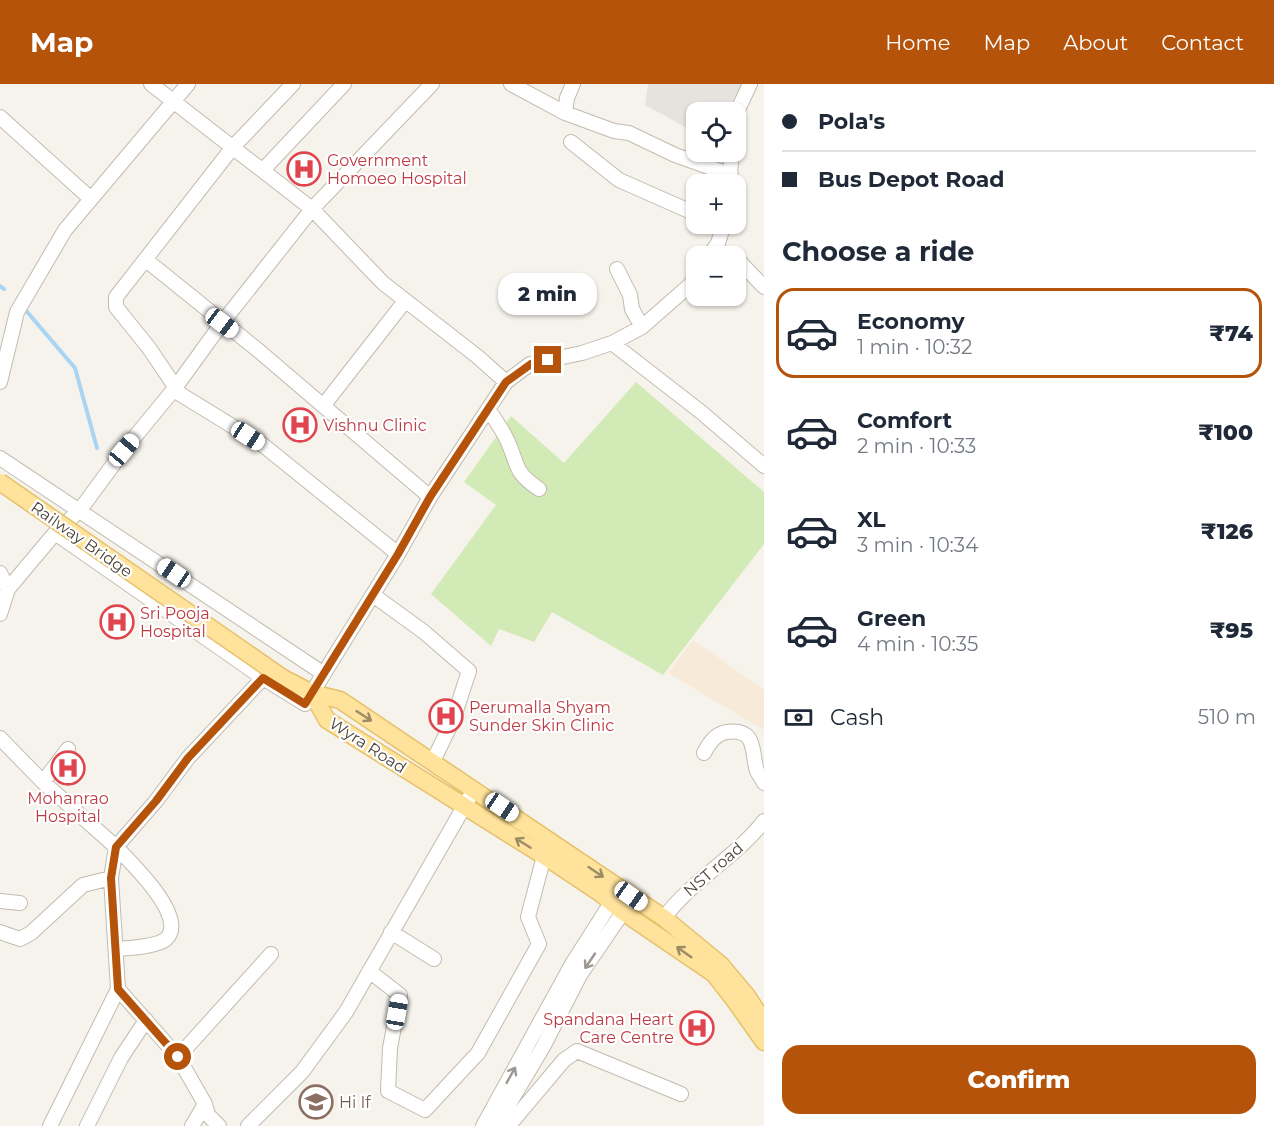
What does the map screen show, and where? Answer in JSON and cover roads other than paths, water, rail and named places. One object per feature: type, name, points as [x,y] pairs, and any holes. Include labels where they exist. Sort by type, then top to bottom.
[{"type":"main road","name":"Railway Bridge","points":[[0,482],[283,678],[312,693]]},
{"type":"main road","name":"Wyra Road","points":[[312,693],[339,700],[433,761],[473,788],[622,900],[714,974],[764,1042]]},
{"type":"main road","name":"Wyra Road","points":[[312,693],[327,720],[544,856],[622,900],[664,918],[721,965],[747,996],[764,1022]]},
{"type":"street","points":[[151,84],[312,209],[382,283],[478,357],[506,382]]},
{"type":"street","points":[[0,382],[21,305],[65,230],[188,84]]},
{"type":"street","points":[[293,84],[233,147],[116,297],[116,308],[149,348],[180,394],[262,445],[398,554]]},
{"type":"street","points":[[263,170],[344,84]]},
{"type":"street","points":[[0,614],[8,588],[55,533],[80,510],[312,209],[432,84]]},
{"type":"street","points":[[511,84],[565,113],[629,133],[717,174]]},
{"type":"street","points":[[565,113],[567,98],[573,84]]},
{"type":"street","points":[[742,102],[750,84]]},
{"type":"street","points":[[0,117],[91,198]]},
{"type":"street","points":[[571,142],[619,180],[686,210]]},
{"type":"street","points":[[716,246],[719,234]]},
{"type":"street","points":[[718,243],[722,246]]},
{"type":"street","points":[[146,260],[259,351],[430,497]]},
{"type":"street","points":[[746,268],[764,287]]},
{"type":"street","points":[[616,269],[630,295],[632,309],[642,327]]},
{"type":"street","points":[[55,533],[263,678],[305,704],[398,554],[430,497],[506,382],[531,364],[582,353],[612,343],[642,327],[686,288]]},
{"type":"street","points":[[323,406],[405,301]]},
{"type":"street","points":[[612,343],[702,412],[764,466]]},
{"type":"street","points":[[488,409],[505,435],[518,470],[527,481],[539,489]]},
{"type":"street","points":[[0,458],[324,674]]},
{"type":"street","points":[[0,573],[8,588]]},
{"type":"street","points":[[373,595],[424,632],[469,671],[453,720],[433,761]]},
{"type":"street","points":[[50,1126],[118,989],[111,878],[116,847],[156,801],[188,758],[263,678]]},
{"type":"street","points":[[704,753],[708,744],[717,735],[737,732],[745,735],[751,740],[755,750],[757,770],[764,783]]},
{"type":"street","points":[[0,738],[43,782],[116,847],[157,892],[168,913],[171,929],[166,939],[156,944],[116,950]]},
{"type":"street","points":[[43,782],[68,749]]},
{"type":"street","points":[[248,1126],[302,1072],[346,1012],[466,806],[473,788]]},
{"type":"street","name":"NST road","points":[[664,918],[693,885],[758,838],[764,821]]},
{"type":"street","points":[[369,971],[400,995],[390,1048],[388,1091],[426,1110],[478,1053],[539,944],[528,917],[544,856]]},
{"type":"street","points":[[0,932],[20,939],[31,933],[82,885],[111,878]]},
{"type":"street","points":[[506,1124],[580,975],[622,900]]},
{"type":"street","points":[[483,1126],[572,964],[622,900]]},
{"type":"street","points":[[0,901],[20,903]]},
{"type":"street","points":[[391,932],[434,959]]},
{"type":"street","points":[[178,1057],[271,954]]},
{"type":"street","points":[[118,989],[178,1057],[205,1115],[219,1126]]},
{"type":"street","points":[[87,1126],[121,1058],[147,1020]]},
{"type":"street","points":[[506,1124],[564,1060],[577,1051],[681,1094]]},
{"type":"street","points":[[192,1126],[205,1115]]},
{"type":"waterway","points":[[0,286],[4,289]]},
{"type":"waterway","points":[[23,307],[75,368],[97,448]]},
{"type":"place","name":"Government Homoeo Hospital","points":[[304,169]]},
{"type":"place","name":"Vishnu Clinic","points":[[300,425]]},
{"type":"place","name":"Sri Pooja Hospital","points":[[117,622]]},
{"type":"place","name":"Perumalla Shyam Sunder Skin Clinic","points":[[446,716]]},
{"type":"place","name":"Mohanrao Hospital","points":[[68,768]]},
{"type":"place","name":"Spandana Heart Care Centre","points":[[697,1028]]},
{"type":"place","name":"Hi If","points":[[316,1102]]}]
